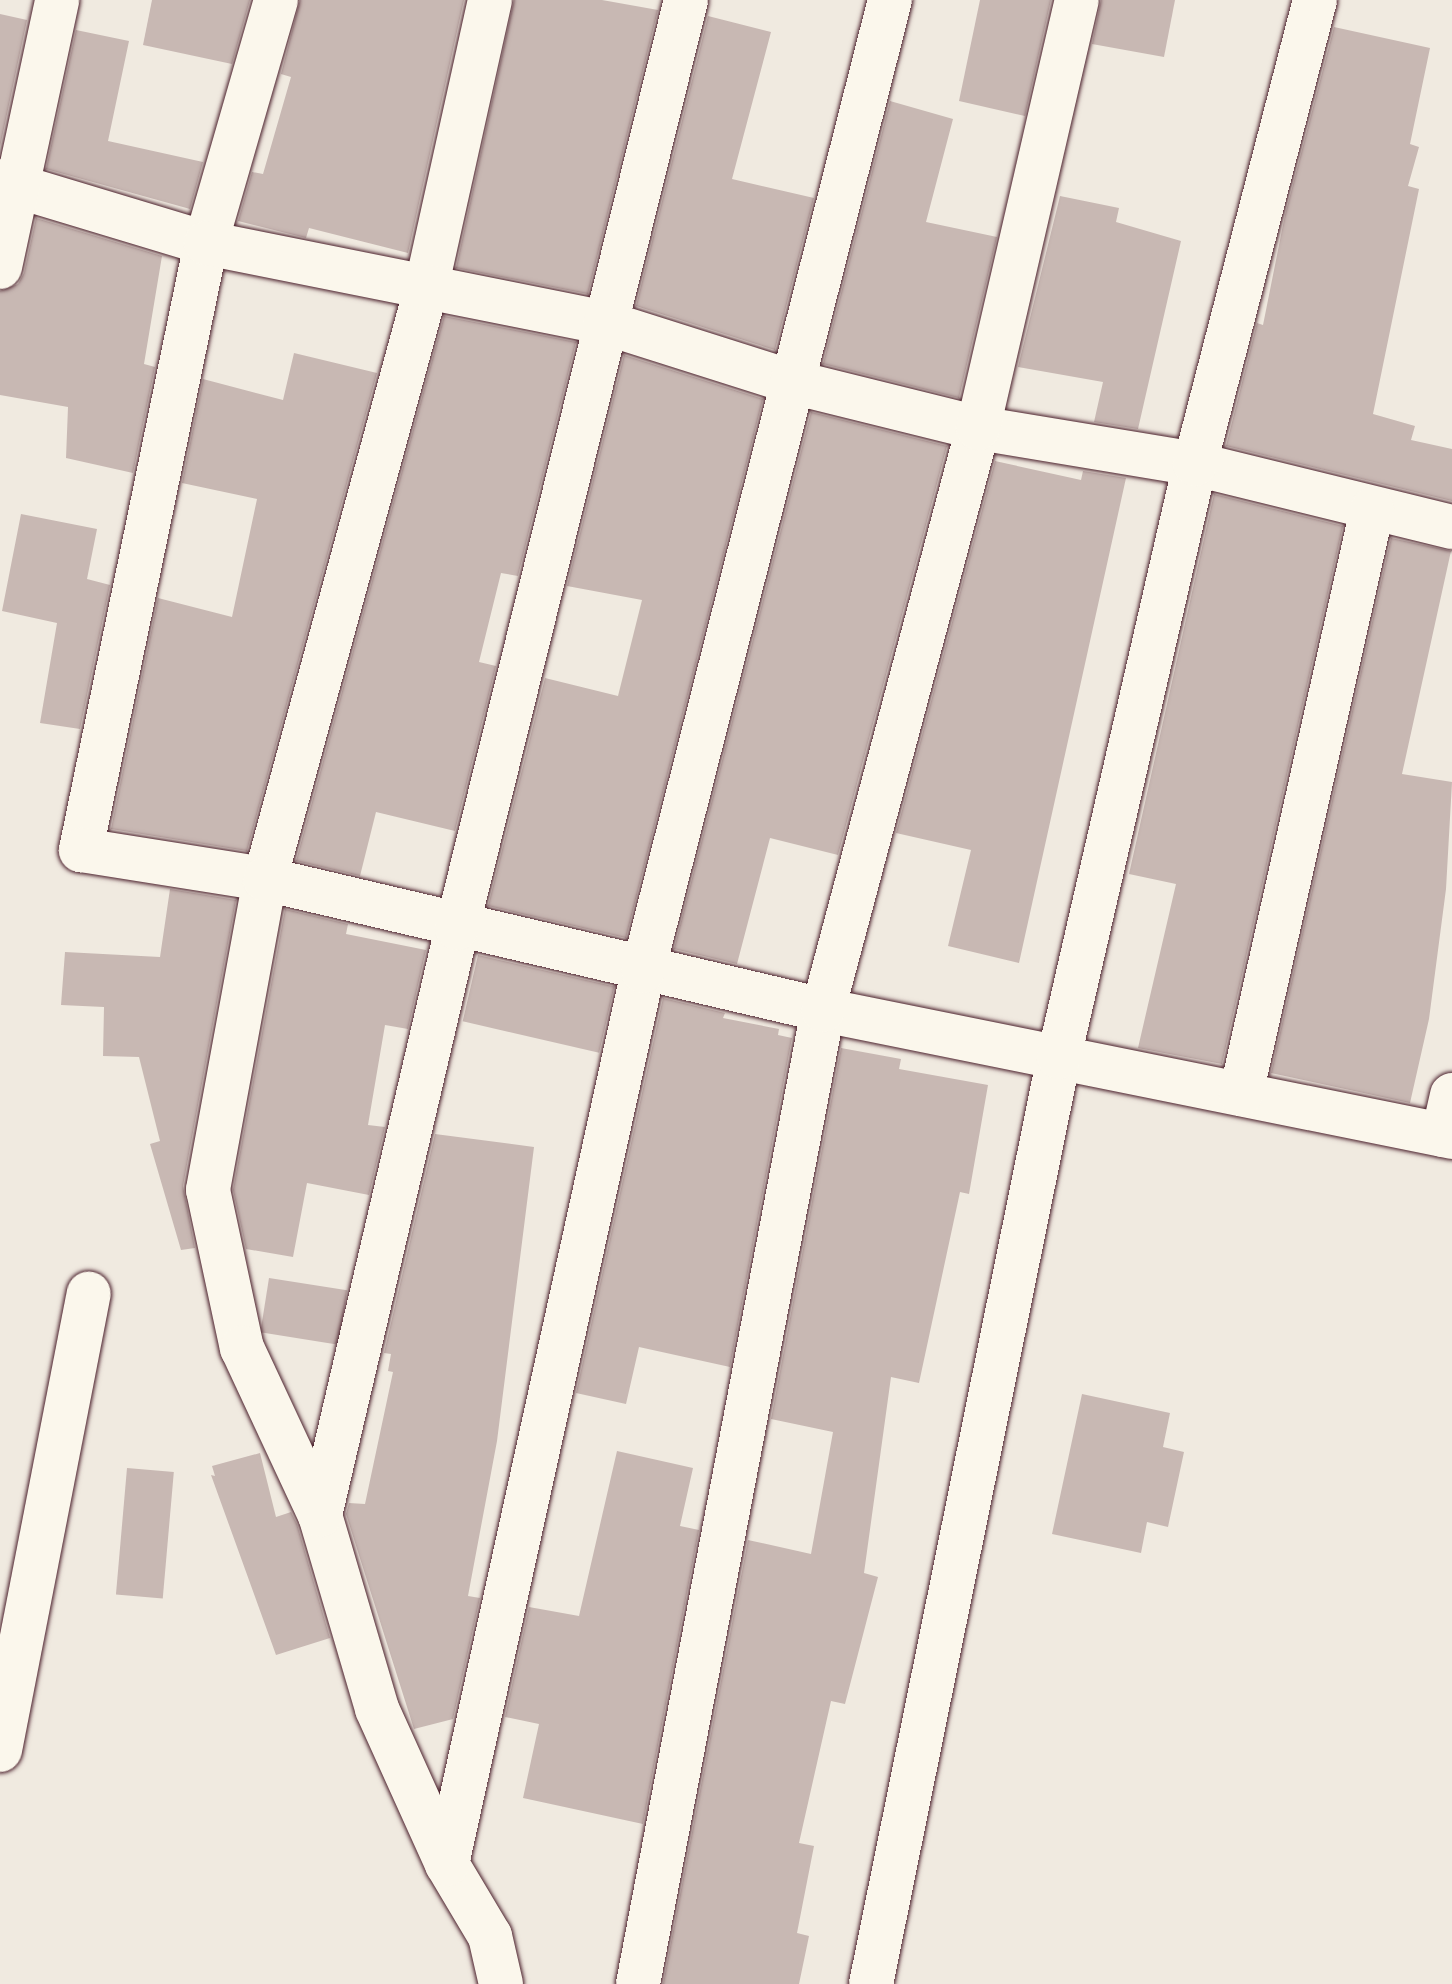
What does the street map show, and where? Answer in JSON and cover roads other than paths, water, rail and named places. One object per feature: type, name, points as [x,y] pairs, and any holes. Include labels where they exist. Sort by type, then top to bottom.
[{"type":"street","points":[[0,267],[9,183],[57,0]]},
{"type":"street","points":[[276,0],[206,243],[81,850],[265,879],[643,971],[1241,1094],[1449,1122]]},
{"type":"street","points":[[490,0],[426,289],[265,879],[208,1190],[242,1348],[320,1515],[377,1709],[447,1864],[490,1936],[501,1984]]},
{"type":"street","points":[[320,1515],[457,928],[686,0]]},
{"type":"street","points":[[447,1864],[643,971],[890,0]]},
{"type":"street","points":[[638,1984],[823,1010],[978,428],[1077,0]]},
{"type":"street","points":[[871,1984],[1059,1057],[1195,464],[1315,0]]},
{"type":"street","points":[[9,183],[206,243],[606,323],[792,382],[978,428],[1195,464],[1372,510],[1452,527]]},
{"type":"street","points":[[1241,1094],[1372,510]]},
{"type":"street","points":[[0,1750],[89,1294]]}]
